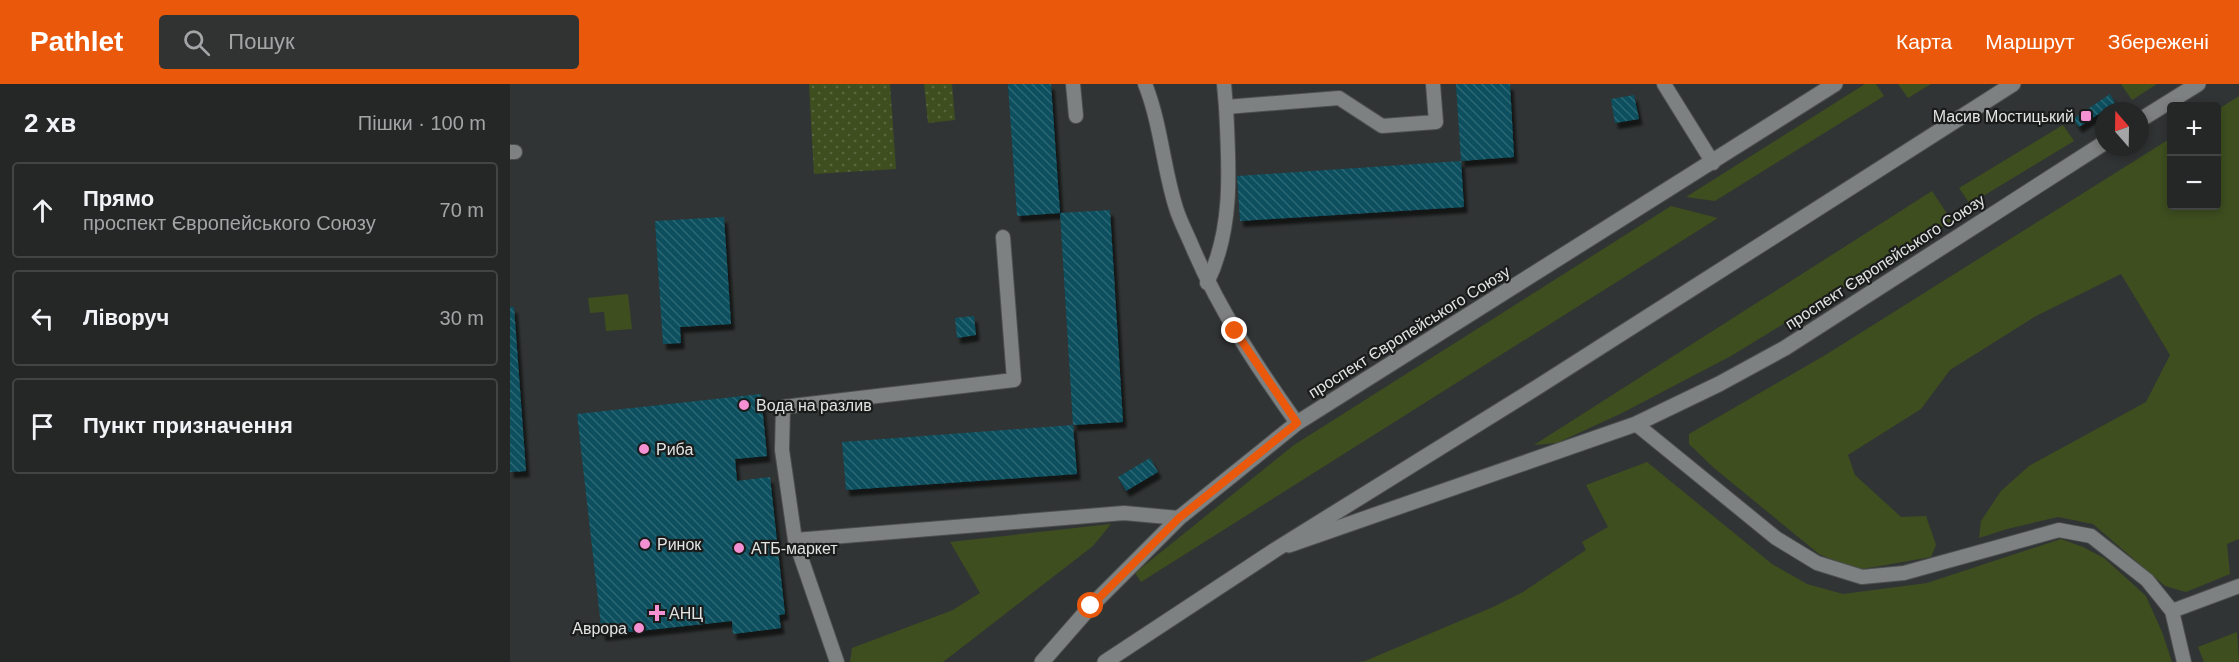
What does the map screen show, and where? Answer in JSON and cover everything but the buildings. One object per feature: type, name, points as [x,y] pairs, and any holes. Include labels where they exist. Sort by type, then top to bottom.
[{"type":"street","name":"проспект Європейського Союзу","points":[[1042,662],[1091,606],[1179,518],[1297,423],[1835,84]]},
{"type":"street","name":"проспект Європейського Союзу","points":[[1105,662],[1275,550],[1536,388],[2013,84]]},
{"type":"street","points":[[2149,114],[2198,84]]},
{"type":"street","name":"проспект Європейського Союзу","points":[[1275,550],[1636,424],[1719,384],[1785,348],[2095,149]]},
{"type":"lane","points":[[1073,84],[1076,116]]},
{"type":"lane","points":[[1145,84],[1158,122],[1168,180],[1177,211],[1207,283],[1235,331],[1297,423]]},
{"type":"lane","points":[[1207,283],[1214,270],[1224,236],[1230,171],[1224,84]]},
{"type":"lane","points":[[1226,107],[1339,98],[1382,126],[1436,122],[1433,84]]},
{"type":"lane","points":[[1664,84],[1713,163]]},
{"type":"lane","points":[[837,662],[795,540],[782,450],[783,407],[1014,380],[1003,237]]},
{"type":"lane","points":[[1636,424],[1776,538],[1817,563],[1862,577],[1904,573],[2059,530],[2091,536],[2147,580],[2172,611],[2184,662]]},
{"type":"lane","points":[[795,540],[1124,513],[1179,518]]},
{"type":"lane","points":[[2172,611],[2239,586]]},
{"type":"green space","points":[[809,84],[890,84],[896,169],[814,174]]},
{"type":"green space","points":[[924,84],[952,84],[955,120],[928,123]]},
{"type":"green space","points":[[1865,84],[1876,84],[1884,96],[1715,201],[1686,197]]},
{"type":"green space","points":[[1898,84],[1931,84],[1908,98]]},
{"type":"green space","points":[[2121,84],[2157,84],[2132,100]]},
{"type":"green space","points":[[2239,96],[2239,539],[2227,544],[2230,574],[2186,592],[2165,586],[2093,524],[2058,517],[1979,538],[1981,521],[2001,491],[2029,466],[2146,402],[2170,355],[2121,274],[2036,316],[1950,370],[1921,409],[1848,455],[1855,475],[1901,517],[1926,516],[1936,545],[1931,557],[1857,570],[1819,554],[1714,468],[1689,444],[1689,434],[1827,354],[2142,156],[2149,156],[2149,152],[2167,141],[2167,210],[2221,210],[2221,107]]},
{"type":"green space","points":[[2063,125],[2074,141],[1970,204],[1959,188]]},
{"type":"green space","points":[[1932,191],[1952,221],[1731,356],[1622,413],[1557,443],[1534,445]]},
{"type":"green space","points":[[1671,206],[1718,218],[1141,582],[1135,573],[1294,445]]},
{"type":"green space","points":[[628,294],[632,329],[606,331],[604,312],[590,313],[588,298]]},
{"type":"green space","points":[[1647,462],[1772,564],[1807,584],[1843,594],[1927,583],[2061,539],[2083,547],[2104,558],[2146,596],[2172,662],[1357,662],[1365,661],[1493,607],[1523,592],[1586,550],[1582,542],[1608,527],[1586,485]]},
{"type":"green space","points":[[1111,524],[1093,546],[943,662],[850,662],[852,648],[953,610],[980,593],[950,542]]},
{"type":"green space","points":[[2237,632],[2239,662],[2204,662],[2198,647]]},
{"type":"place","name":"Масив Мостицький","points":[[2086,116]]},
{"type":"place","name":"Вода на разлив","points":[[744,405]]},
{"type":"place","name":"Риба","points":[[644,449]]},
{"type":"place","name":"Ринок","points":[[645,544]]},
{"type":"place","name":"АТБ-маркет","points":[[739,548]]},
{"type":"place","name":"АНЦ","points":[[657,613]]},
{"type":"place","name":"Аврора","points":[[639,628]]},
{"type":"route","points":[[1091,606],[1179,518],[1297,423],[1235,331]]}]
